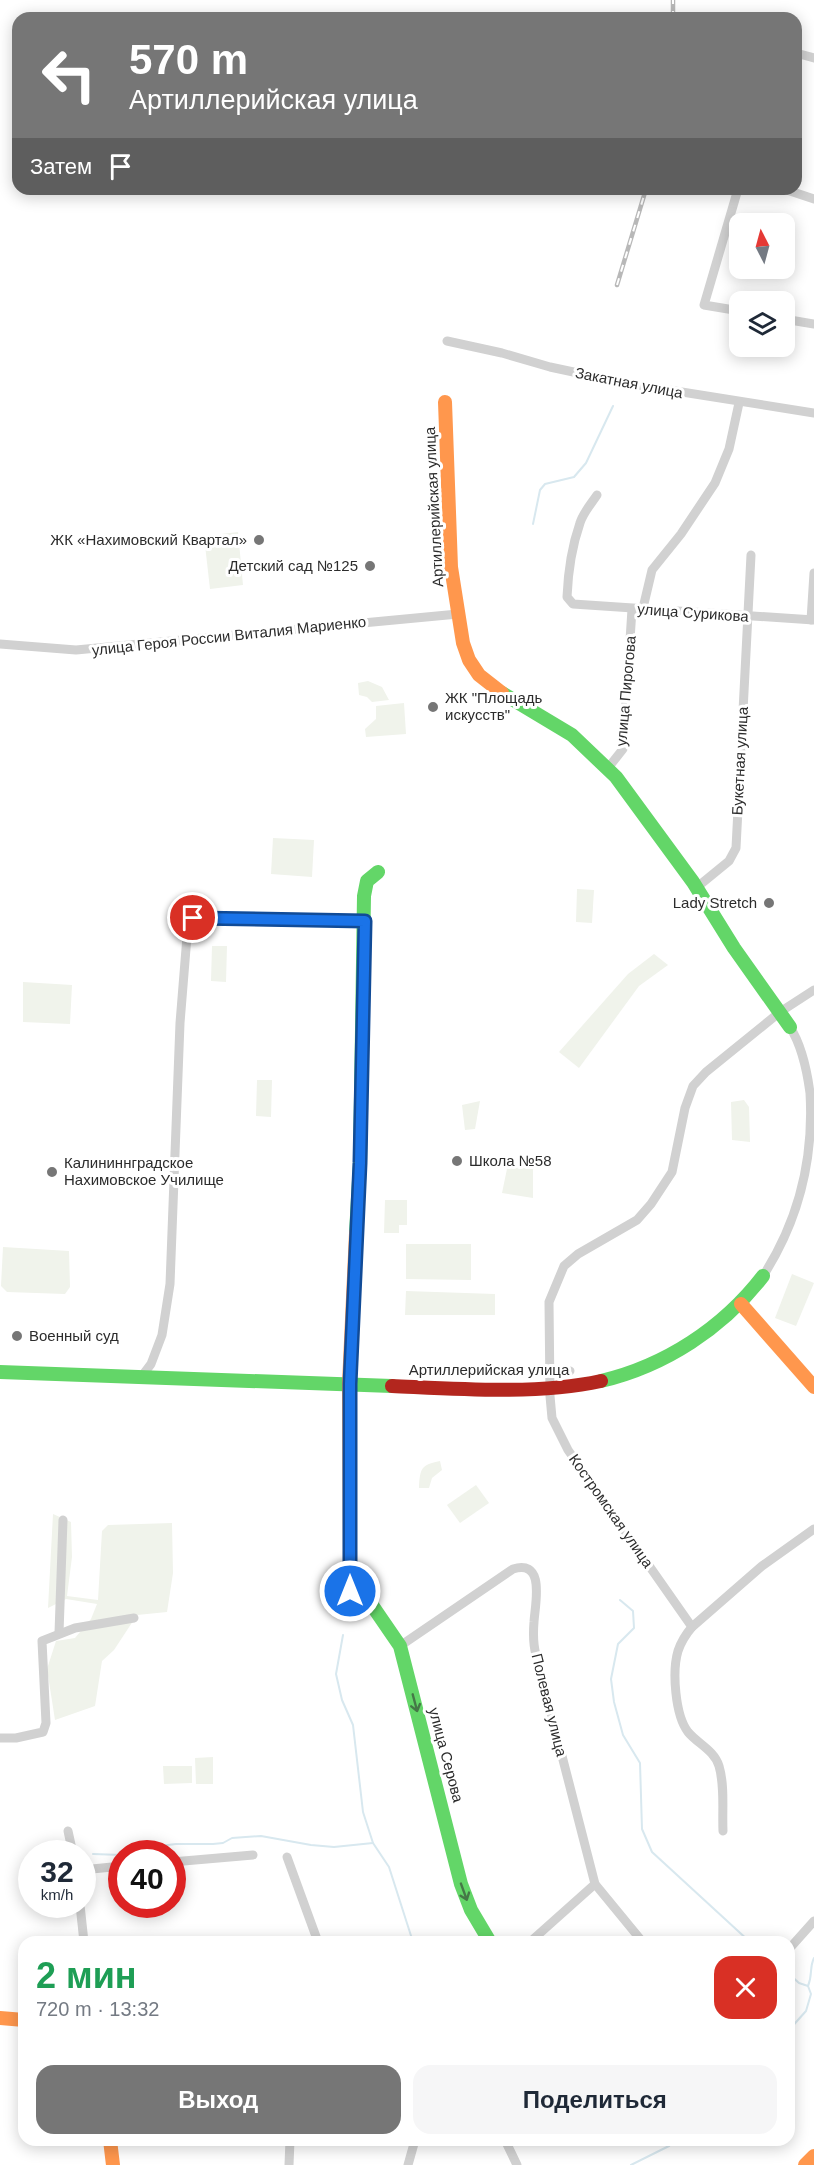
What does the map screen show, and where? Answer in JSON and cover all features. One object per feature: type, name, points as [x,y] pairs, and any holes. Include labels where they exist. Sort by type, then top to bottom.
[{"type":"street","points":[[729,309],[704,305],[736,195]]},
{"type":"street","points":[[795,321],[814,324]]},
{"type":"street","name":"Закатная улица","points":[[447,341],[572,372],[739,403],[814,413]]},
{"type":"street","name":"Артиллерийская улица","points":[[0,1372],[350,1384],[378,1387],[550,1388],[600,1383],[668,1358],[689,1345],[744,1300],[777,1254],[794,1217],[805,1186],[810,1157],[811,1124],[808,1083],[801,1049],[790,1027],[635,800],[608,768],[572,735],[492,687],[479,675],[469,660],[463,643],[451,567],[445,402]]},
{"type":"street","points":[[643,608],[652,570],[688,525],[715,483],[729,449],[739,403]]},
{"type":"street","name":"улица Сурикова","points":[[597,495],[580,521],[568,581],[567,597],[573,604],[812,620]]},
{"type":"street","name":"Букетная улица","points":[[696,888],[729,861],[736,848],[750,555]]},
{"type":"street","points":[[812,620],[814,573]]},
{"type":"street","name":"улица Пирогова","points":[[608,768],[623,749],[632,609]]},
{"type":"street","name":"улица Героя России Виталия Мариенко","points":[[0,645],[76,650],[458,614]]},
{"type":"street","points":[[350,1384],[364,1035],[365,882],[378,872]]},
{"type":"street","points":[[142,1376],[151,1364],[162,1335],[170,1284],[180,1023],[188,924],[193,918],[365,921]]},
{"type":"street","name":"Костромская улица","points":[[692,1627],[568,1450],[552,1418],[549,1302],[564,1266],[578,1254],[637,1220],[651,1204],[672,1172],[685,1108],[693,1086],[706,1072],[780,1012],[814,990]]},
{"type":"street","points":[[744,1300],[814,1374]]},
{"type":"street","points":[[744,1300],[814,1387]]},
{"type":"street","points":[[550,1373],[570,1371]]},
{"type":"street","name":"улица Серова","points":[[350,1384],[350,1591],[365,1595],[400,1647],[461,1884],[471,1911],[486,1936]]},
{"type":"street","points":[[59,1633],[63,1520]]},
{"type":"street","points":[[723,1831],[719,1765],[711,1753],[690,1735],[682,1724],[678,1711],[675,1667],[678,1652],[683,1639],[692,1627],[762,1566],[814,1528]]},
{"type":"street","name":"Полевая улица","points":[[400,1647],[513,1569],[521,1566],[528,1569],[534,1577],[538,1596],[533,1641],[595,1884],[638,1936]]},
{"type":"street","points":[[0,1738],[16,1738],[43,1732],[46,1723],[42,1641],[75,1628],[134,1618]]},
{"type":"street","points":[[68,1831],[70,1840]]},
{"type":"street","points":[[186,1861],[253,1855]]},
{"type":"street","points":[[287,1857],[316,1936]]},
{"type":"street","points":[[537,1936],[595,1884]]},
{"type":"street","points":[[81,1918],[83,1936]]},
{"type":"street","points":[[795,1942],[814,1921]]},
{"type":"street","points":[[0,2018],[18,2020]]},
{"type":"street","points":[[110,2146],[112,2165]]},
{"type":"street","points":[[289,2165],[290,2146]]},
{"type":"street","points":[[408,2165],[413,2146]]},
{"type":"street","points":[[508,2146],[517,2165]]},
{"type":"street","points":[[805,2165],[814,2156]]},
{"type":"shaded area","points":[[238,532],[243,585],[210,589],[204,536]]},
{"type":"shaded area","points":[[368,681],[382,687],[389,700],[372,702],[367,697],[359,695],[358,683]]},
{"type":"shaded area","points":[[404,703],[406,734],[366,737],[365,729],[376,719],[376,706]]},
{"type":"shaded area","points":[[273,838],[314,840],[312,877],[271,874]]},
{"type":"shaded area","points":[[577,889],[594,890],[592,923],[576,922]]},
{"type":"shaded area","points":[[212,946],[227,946],[226,982],[211,981]]},
{"type":"shaded area","points":[[654,954],[668,965],[639,986],[579,1068],[559,1052],[628,974]]},
{"type":"shaded area","points":[[23,982],[72,985],[70,1024],[23,1022]]},
{"type":"shaded area","points":[[257,1080],[272,1080],[271,1117],[256,1116]]},
{"type":"shaded area","points":[[744,1100],[749,1107],[750,1142],[732,1140],[731,1102]]},
{"type":"shaded area","points":[[480,1101],[475,1129],[465,1130],[462,1105]]},
{"type":"shaded area","points":[[508,1164],[533,1167],[533,1198],[502,1193]]},
{"type":"shaded area","points":[[385,1200],[407,1200],[407,1225],[399,1225],[399,1233],[384,1233]]},
{"type":"shaded area","points":[[406,1244],[471,1244],[471,1280],[406,1279]]},
{"type":"shaded area","points":[[3,1247],[69,1251],[70,1287],[65,1294],[7,1292],[1,1286]]},
{"type":"shaded area","points":[[792,1274],[814,1283],[796,1326],[775,1318]]},
{"type":"shaded area","points":[[406,1291],[495,1294],[495,1315],[405,1315]]},
{"type":"shaded area","points":[[440,1461],[442,1470],[432,1478],[429,1488],[419,1488],[423,1468]]},
{"type":"shaded area","points":[[476,1485],[489,1503],[460,1523],[447,1505]]},
{"type":"shaded area","points":[[53,1514],[71,1522],[72,1557],[67,1596],[98,1600],[102,1531],[108,1525],[172,1523],[173,1573],[167,1612],[137,1615],[114,1650],[102,1661],[95,1706],[55,1720],[47,1669],[56,1641],[75,1638],[91,1619],[97,1604],[66,1599],[48,1608]]},
{"type":"shaded area","points":[[213,1757],[213,1784],[196,1784],[195,1758]]},
{"type":"shaded area","points":[[163,1766],[192,1766],[192,1783],[164,1784]]},
{"type":"waterway","points":[[533,524],[540,490],[545,484],[574,477],[586,463],[613,406]]},
{"type":"waterway","points":[[620,1600],[633,1611],[634,1628],[618,1644],[611,1679],[614,1702],[623,1735],[640,1763],[642,1829],[652,1852],[743,1936]]},
{"type":"waterway","points":[[343,1635],[336,1674],[342,1700],[353,1725],[363,1812],[373,1843],[389,1867],[411,1936]]},
{"type":"waterway","points":[[186,1844],[223,1843],[232,1838],[261,1836],[334,1847],[373,1843]]},
{"type":"waterway","points":[[96,1854],[108,1855]]},
{"type":"waterway","points":[[808,1986],[814,1958]]},
{"type":"waterway","points":[[795,1979],[808,1986],[811,1994],[806,2011],[795,2023]]},
{"type":"waterway","points":[[631,2165],[669,2146]]},
{"type":"railway","points":[[673,0],[673,12]]},
{"type":"railway","points":[[617,285],[644,195]]},
{"type":"traffic: fast","points":[[502,693],[572,735],[616,777],[693,882],[734,948],[790,1027]]},
{"type":"traffic: fast","points":[[356,1233],[360,1163],[364,896],[367,881],[378,872]]},
{"type":"traffic: fast","points":[[601,1381],[648,1366],[691,1342],[730,1312],[763,1276]]},
{"type":"traffic: fast","points":[[0,1372],[392,1386]]},
{"type":"traffic: fast","points":[[350,1575],[350,1591],[365,1595],[400,1646],[461,1884],[471,1910],[486,1936]]},
{"type":"traffic: slow","points":[[445,402],[451,567],[463,643],[469,660],[479,675],[502,693]]},
{"type":"traffic: slow","points":[[350,1575],[349,1384],[356,1233]]},
{"type":"traffic: slow","points":[[741,1304],[814,1387]]},
{"type":"traffic: slow","points":[[0,2018],[18,2020]]},
{"type":"traffic: slow","points":[[111,2146],[113,2165]]},
{"type":"traffic: slow","points":[[805,2165],[814,2156]]},
{"type":"traffic: jam","points":[[392,1386],[524,1390],[601,1381]]},
{"type":"place","name":"ЖК «Нахимовский Квартал»","points":[[259,540]]},
{"type":"place","name":"Детский сад №125","points":[[370,566]]},
{"type":"place","name":"ЖК \"Площадь искусств\"","points":[[433,707]]},
{"type":"place","name":"Lady Stretch","points":[[769,903]]},
{"type":"place","name":"Школа №58","points":[[457,1161]]},
{"type":"place","name":"Калининнградское Нахимовское Училище","points":[[52,1172]]},
{"type":"place","name":"Военный суд","points":[[17,1336]]},
{"type":"route","points":[[193,918],[365,921],[360,1163],[350,1384],[350,1591]]}]
